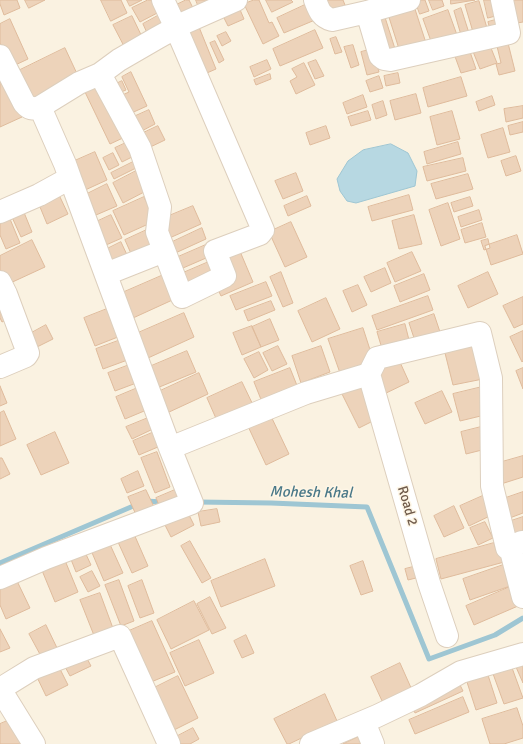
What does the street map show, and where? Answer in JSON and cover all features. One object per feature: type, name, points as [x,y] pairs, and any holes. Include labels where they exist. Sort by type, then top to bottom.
[{"type":"street","points":[[100,74],[140,148],[160,207],[157,232],[182,297],[225,276],[215,251],[260,234],[263,230],[163,0]]},
{"type":"street","points":[[0,56],[28,108],[40,108],[79,83],[100,74],[119,60],[184,23],[236,0]]},
{"type":"street","points":[[315,0],[321,14],[326,19],[332,20],[409,0]]},
{"type":"street","points":[[367,12],[380,56],[384,60],[390,60],[509,33],[502,0]]},
{"type":"street","points":[[0,578],[46,558],[192,503],[170,448],[70,178],[40,108]]},
{"type":"street","points":[[0,212],[39,195],[70,178]]},
{"type":"street","points":[[106,274],[164,251]]},
{"type":"street","points":[[0,282],[28,353],[26,356],[0,367]]},
{"type":"street","points":[[170,448],[306,393],[369,374],[377,358],[480,333],[491,378],[492,486],[507,548],[516,544],[523,597]]},
{"type":"street","name":"Road 2","points":[[369,374],[429,583],[447,636]]},
{"type":"street","points":[[34,744],[0,689],[34,668],[120,636],[169,744]]},
{"type":"street","points":[[311,744],[364,722],[421,695],[461,672],[523,654]]},
{"type":"street","points":[[364,722],[373,744]]},
{"type":"water","points":[[391,144],[408,153],[417,171],[415,186],[356,203],[347,201],[340,191],[337,179],[348,161],[363,150]]},
{"type":"building","points":[[0,0],[17,0],[20,8],[4,15]]},
{"type":"building","points":[[25,0],[45,0],[29,8]]},
{"type":"building","points":[[101,0],[121,0],[127,13],[111,21]]},
{"type":"building","points":[[127,0],[142,0],[130,6]]},
{"type":"building","points":[[148,0],[158,0],[163,10],[140,22],[132,8]]},
{"type":"building","points":[[189,0],[195,12],[177,21],[170,8]]},
{"type":"building","points":[[196,0],[221,0],[200,10]]},
{"type":"building","points":[[254,0],[259,0],[269,23],[272,22],[279,36],[263,44],[244,4]]},
{"type":"building","points":[[266,0],[291,0],[293,2],[272,12]]},
{"type":"building","points":[[325,0],[343,0],[345,5],[330,11]]},
{"type":"building","points":[[415,0],[425,0],[429,11],[420,14]]},
{"type":"building","points":[[429,0],[442,0],[444,6],[433,10]]},
{"type":"building","points":[[451,0],[475,0],[451,4]]},
{"type":"building","points":[[484,0],[499,0],[503,14],[488,18]]},
{"type":"building","points":[[508,0],[523,0],[523,22],[511,24]]},
{"type":"building","points":[[479,1],[487,28],[473,32],[465,5]]},
{"type":"building","points":[[413,3],[427,46],[400,52],[387,11]]},
{"type":"building","points":[[307,4],[315,20],[284,33],[277,18]]},
{"type":"building","points":[[238,5],[244,19],[228,26],[221,12]]},
{"type":"building","points":[[461,8],[469,33],[461,35],[454,11]]},
{"type":"building","points":[[448,10],[457,35],[432,44],[423,19]]},
{"type":"building","points":[[383,11],[396,52],[385,56],[372,14]]},
{"type":"building","points":[[163,13],[169,24],[148,35],[143,24]]},
{"type":"building","points":[[132,16],[144,41],[126,50],[113,25]]},
{"type":"building","points":[[502,18],[491,33],[488,22]]},
{"type":"building","points":[[10,19],[28,59],[11,67],[0,43],[0,24]]},
{"type":"building","points":[[199,27],[216,69],[200,76],[183,34]]},
{"type":"building","points":[[315,30],[323,48],[280,66],[273,49]]},
{"type":"building","points":[[226,32],[231,41],[222,46],[217,36]]},
{"type":"building","points":[[336,37],[342,52],[335,54],[330,39]]},
{"type":"building","points":[[507,39],[515,71],[499,75],[496,64],[501,63],[496,42]]},
{"type":"building","points":[[215,41],[224,60],[219,63],[210,43]]},
{"type":"building","points":[[489,43],[497,63],[480,69],[472,49]]},
{"type":"building","points":[[353,45],[359,65],[351,68],[344,47]]},
{"type":"building","points":[[468,46],[476,69],[461,73],[453,51]]},
{"type":"building","points":[[65,48],[79,78],[29,101],[16,72]]},
{"type":"building","points":[[373,49],[379,72],[367,75],[361,52]]},
{"type":"building","points":[[267,60],[271,69],[254,77],[250,67]]},
{"type":"building","points":[[316,60],[324,76],[315,79],[308,63]]},
{"type":"building","points":[[304,63],[315,85],[296,94],[290,81],[297,77],[292,69]]},
{"type":"building","points":[[131,72],[147,106],[127,115],[118,97],[129,92],[122,77]]},
{"type":"building","points":[[398,73],[400,83],[386,86],[384,76]]},
{"type":"building","points":[[270,74],[271,79],[256,85],[254,80]]},
{"type":"building","points":[[379,76],[383,88],[370,92],[366,81]]},
{"type":"building","points":[[461,77],[467,96],[428,107],[423,88]]},
{"type":"building","points":[[5,81],[22,117],[0,127],[0,83]]},
{"type":"building","points":[[122,81],[126,90],[116,94],[112,86]]},
{"type":"building","points":[[100,83],[125,137],[110,144],[84,90]]},
{"type":"building","points":[[416,94],[421,113],[395,120],[390,101]]},
{"type":"building","points":[[363,95],[367,107],[347,114],[343,103]]},
{"type":"building","points":[[492,96],[495,105],[479,111],[476,102]]},
{"type":"building","points":[[383,101],[387,115],[376,119],[372,105]]},
{"type":"building","points":[[523,106],[523,118],[506,122],[504,109]]},
{"type":"building","points":[[149,110],[155,124],[136,134],[129,119]]},
{"type":"building","points":[[368,111],[371,120],[351,126],[348,117]]},
{"type":"building","points":[[452,111],[460,139],[437,145],[430,117]]},
{"type":"building","points":[[523,122],[523,132],[510,135],[508,126]]},
{"type":"building","points":[[158,126],[165,140],[144,150],[137,136]]},
{"type":"building","points":[[326,126],[330,138],[310,145],[306,133]]},
{"type":"building","points":[[503,128],[510,152],[488,158],[481,135]]},
{"type":"building","points":[[128,142],[134,156],[122,162],[115,148]]},
{"type":"building","points":[[458,142],[461,154],[427,164],[424,152]]},
{"type":"building","points":[[95,152],[107,180],[83,191],[70,163]]},
{"type":"building","points":[[113,153],[119,165],[109,170],[103,158]]},
{"type":"building","points":[[516,156],[521,171],[506,176],[501,161]]},
{"type":"building","points":[[463,158],[466,171],[427,181],[423,167]]},
{"type":"building","points":[[133,162],[136,168],[114,179],[111,173]]},
{"type":"building","points":[[138,170],[148,190],[123,203],[113,183]]},
{"type":"building","points":[[296,173],[303,191],[283,199],[275,181]]},
{"type":"building","points":[[468,174],[473,189],[436,199],[431,184]]},
{"type":"building","points":[[107,184],[117,206],[96,215],[87,194]]},
{"type":"building","points":[[409,195],[413,210],[372,221],[368,207]]},
{"type":"building","points":[[307,196],[311,206],[288,216],[284,206]]},
{"type":"building","points":[[60,197],[68,214],[47,224],[40,207]]},
{"type":"building","points":[[144,197],[155,221],[124,235],[113,211]]},
{"type":"building","points":[[470,197],[473,206],[454,212],[451,203]]},
{"type":"building","points":[[448,203],[460,239],[441,246],[429,210]]},
{"type":"building","points":[[193,206],[201,224],[165,240],[164,218]]},
{"type":"building","points":[[23,210],[32,232],[21,237],[11,215]]},
{"type":"building","points":[[479,210],[482,220],[461,227],[458,217]]},
{"type":"building","points":[[111,215],[122,238],[106,245],[96,222]]},
{"type":"building","points":[[414,215],[422,244],[399,249],[392,221]]},
{"type":"building","points":[[10,219],[20,243],[6,249],[0,235],[0,224]]},
{"type":"building","points":[[291,222],[307,257],[285,267],[269,232]]},
{"type":"building","points":[[482,223],[486,237],[465,243],[461,230]]},
{"type":"building","points":[[151,228],[159,247],[133,258],[125,240]]},
{"type":"building","points":[[202,228],[206,239],[171,255],[166,245]]},
{"type":"building","points":[[517,235],[523,254],[491,265],[485,246]]},
{"type":"building","points":[[488,239],[490,248],[484,250],[481,241]]},
{"type":"building","points":[[32,240],[45,267],[6,285],[0,274],[0,256]]},
{"type":"building","points":[[121,242],[128,257],[114,264],[107,249]]},
{"type":"building","points":[[208,244],[213,255],[183,268],[178,257]]},
{"type":"building","points":[[239,249],[253,282],[221,296],[215,283],[220,256]]},
{"type":"building","points":[[412,252],[421,271],[395,282],[387,263]]},
{"type":"building","points":[[211,261],[217,276],[182,291],[176,276]]},
{"type":"building","points":[[385,268],[391,283],[371,292],[364,277]]},
{"type":"building","points":[[281,272],[293,303],[283,307],[270,277]]},
{"type":"building","points":[[488,272],[498,294],[468,308],[458,286]]},
{"type":"building","points":[[168,273],[179,297],[133,318],[122,293]]},
{"type":"building","points":[[424,274],[430,290],[400,302],[394,286]]},
{"type":"building","points":[[266,282],[272,296],[236,310],[230,296]]},
{"type":"building","points":[[358,285],[367,305],[352,312],[343,291]]},
{"type":"building","points":[[428,296],[433,310],[377,330],[372,316]]},
{"type":"building","points":[[523,297],[523,324],[514,328],[503,306]]},
{"type":"building","points":[[326,298],[340,329],[312,342],[298,311]]},
{"type":"building","points":[[271,301],[275,310],[248,321],[244,311]]},
{"type":"building","points":[[0,303],[10,318],[2,322],[0,318]]},
{"type":"building","points":[[112,307],[123,335],[95,346],[84,318]]},
{"type":"building","points":[[184,313],[194,337],[148,358],[138,333]]},
{"type":"building","points":[[434,314],[441,335],[416,344],[409,323]]},
{"type":"building","points":[[270,319],[279,340],[261,347],[252,327]]},
{"type":"building","points":[[405,324],[410,344],[383,352],[377,332]]},
{"type":"building","points":[[46,325],[53,339],[33,349],[26,336]]},
{"type":"building","points":[[252,326],[261,347],[242,355],[233,333]]},
{"type":"building","points":[[363,328],[374,362],[340,373],[328,339]]},
{"type":"building","points":[[523,331],[523,361],[522,362],[510,337]]},
{"type":"building","points":[[126,338],[133,358],[103,369],[96,349]]},
{"type":"building","points":[[473,338],[483,379],[453,385],[443,345]]},
{"type":"building","points":[[278,346],[287,364],[272,371],[263,353]]},
{"type":"building","points":[[321,346],[330,372],[301,383],[292,356]]},
{"type":"building","points":[[187,351],[196,372],[157,388],[149,367]]},
{"type":"building","points":[[259,352],[268,370],[254,378],[244,359]]},
{"type":"building","points":[[399,360],[409,382],[382,395],[372,373]]},
{"type":"building","points":[[132,364],[139,382],[115,391],[108,373]]},
{"type":"building","points":[[290,368],[298,388],[262,402],[254,382]]},
{"type":"building","points":[[523,368],[523,389],[516,371]]},
{"type":"building","points":[[199,373],[208,394],[167,413],[158,392]]},
{"type":"building","points":[[242,382],[254,407],[218,423],[207,398]]},
{"type":"building","points":[[359,383],[377,419],[359,428],[341,392]]},
{"type":"building","points":[[0,386],[7,403],[0,406]]},
{"type":"building","points":[[140,387],[149,409],[125,419],[116,397]]},
{"type":"building","points":[[482,387],[489,414],[460,421],[453,394]]},
{"type":"building","points":[[442,391],[452,412],[425,424],[415,403]]},
{"type":"building","points":[[4,411],[16,439],[0,446],[0,413]]},
{"type":"building","points":[[269,412],[289,454],[266,465],[246,422]]},
{"type":"building","points":[[148,418],[153,429],[132,439],[126,427]]},
{"type":"building","points":[[481,427],[486,449],[466,454],[461,432]]},
{"type":"building","points":[[159,430],[165,444],[139,455],[133,441]]},
{"type":"building","points":[[55,432],[69,463],[41,475],[27,445]]},
{"type":"building","points":[[157,452],[170,487],[155,493],[141,458]]},
{"type":"building","points":[[523,456],[523,477],[501,484],[495,464]]},
{"type":"building","points":[[0,458],[2,458],[10,474],[0,479]]},
{"type":"building","points":[[138,471],[144,486],[127,493],[121,479]]},
{"type":"building","points":[[182,487],[188,500],[162,512],[156,498]]},
{"type":"building","points":[[146,490],[155,509],[137,517],[128,497]]},
{"type":"building","points":[[523,492],[523,513],[507,519],[500,500]]},
{"type":"building","points":[[487,494],[496,513],[469,526],[460,506]]},
{"type":"building","points":[[454,506],[464,528],[444,537],[434,516]]},
{"type":"building","points":[[217,509],[220,522],[201,526],[198,512]]},
{"type":"building","points":[[187,511],[194,525],[171,537],[164,523]]},
{"type":"building","points":[[523,517],[523,537],[511,541],[505,523]]},
{"type":"building","points":[[485,522],[493,538],[478,545],[470,528]]},
{"type":"building","points":[[134,534],[148,566],[132,573],[118,542]]},
{"type":"building","points":[[108,540],[123,573],[104,581],[90,548]]},
{"type":"building","points":[[190,541],[211,578],[202,583],[181,546]]},
{"type":"building","points":[[494,543],[497,553],[505,551],[508,561],[441,579],[436,559]]},
{"type":"building","points":[[84,550],[91,565],[76,572],[70,557]]},
{"type":"building","points":[[64,558],[78,592],[55,602],[41,568]]},
{"type":"building","points":[[265,559],[275,586],[221,607],[211,581]]},
{"type":"building","points":[[363,561],[373,591],[361,595],[350,566]]},
{"type":"building","points":[[509,563],[516,584],[470,600],[463,579]]},
{"type":"building","points":[[417,566],[420,577],[408,580],[405,569]]},
{"type":"building","points":[[92,571],[100,586],[88,592],[80,577]]},
{"type":"building","points":[[119,580],[134,621],[121,626],[105,585]]},
{"type":"building","points":[[142,580],[154,613],[140,618],[128,586]]},
{"type":"building","points":[[17,581],[30,608],[6,619],[0,605],[0,589]]},
{"type":"building","points":[[510,587],[518,606],[474,625],[466,606]]},
{"type":"building","points":[[100,593],[114,631],[95,638],[80,600]]},
{"type":"building","points":[[210,597],[226,628],[212,634],[197,604]]},
{"type":"building","points":[[194,601],[209,630],[171,649],[157,620]]},
{"type":"building","points":[[152,621],[175,672],[144,685],[122,634]]},
{"type":"building","points":[[46,625],[58,650],[42,658],[29,634]]},
{"type":"building","points":[[0,629],[10,648],[0,652]]},
{"type":"building","points":[[246,635],[254,653],[242,658],[234,641]]},
{"type":"building","points":[[199,640],[214,673],[185,686],[170,653]]},
{"type":"building","points":[[83,651],[91,666],[70,676],[62,661]]},
{"type":"building","points":[[57,663],[68,685],[46,696],[35,673]]},
{"type":"building","points":[[400,663],[412,690],[383,703],[371,677]]},
{"type":"building","points":[[523,663],[523,683],[516,667]]},
{"type":"building","points":[[511,665],[523,698],[504,704],[492,671]]},
{"type":"building","points":[[487,672],[497,703],[476,710],[466,679]]},
{"type":"building","points":[[178,676],[198,718],[168,733],[148,691]]},
{"type":"building","points":[[459,683],[463,691],[415,713],[411,704]]},
{"type":"building","points":[[325,694],[337,721],[287,744],[274,719]]},
{"type":"building","points":[[463,697],[469,712],[415,734],[409,720]]},
{"type":"building","points":[[517,708],[523,726],[523,738],[504,744],[490,744],[482,719]]},
{"type":"building","points":[[12,719],[21,744],[0,744],[0,724]]},
{"type":"building","points":[[193,728],[199,739],[190,744],[175,744],[172,739]]},
{"type":"building","points":[[367,733],[372,744],[343,744]]},
{"type":"waterway","name":"Mohesh Khal","points":[[145,501],[163,502]]},
{"type":"waterway","name":"Mohesh Khal","points":[[197,502],[367,507],[429,659],[495,635],[523,618]]},
{"type":"waterway","name":"Mohesh Khal","points":[[0,563],[138,504]]}]
